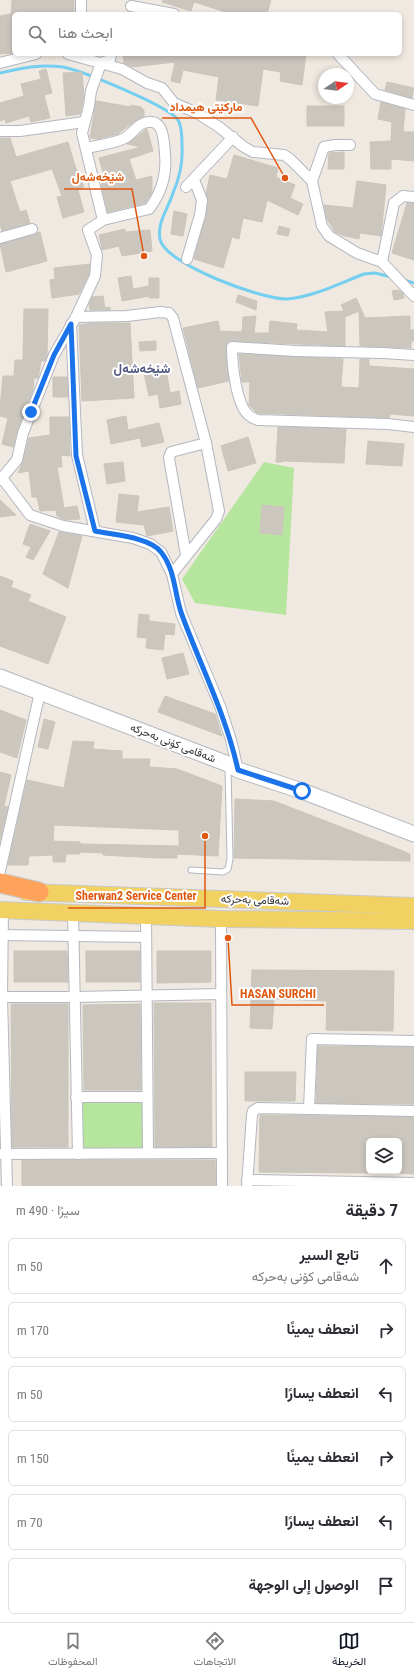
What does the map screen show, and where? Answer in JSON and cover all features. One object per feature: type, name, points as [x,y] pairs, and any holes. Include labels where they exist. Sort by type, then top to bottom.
[{"type":"highway","points":[[0,883],[39,892]]},
{"type":"main road","name":"شەقامی بەحرکە","points":[[0,891],[414,906]]},
{"type":"main road","name":"شەقامی بەحرکە","points":[[1,910],[221,919],[414,921]]},
{"type":"street","points":[[81,12],[82,0]]},
{"type":"street","points":[[132,7],[162,12]]},
{"type":"street","points":[[0,62],[27,56]]},
{"type":"street","points":[[88,56],[107,58],[146,83],[162,88],[174,102],[219,127],[234,137],[244,148],[254,152],[284,156],[290,159],[312,181]]},
{"type":"street","points":[[340,56],[375,94],[414,105]]},
{"type":"street","points":[[103,220],[82,133],[96,73],[107,58]]},
{"type":"street","points":[[0,131],[20,131],[84,122]]},
{"type":"street","points":[[86,148],[121,140],[143,123],[154,122],[160,126],[164,135],[166,168],[164,183],[149,209],[103,220],[88,230],[97,255],[95,276],[74,321],[54,355],[23,433],[17,460],[1,479],[30,516],[63,526],[132,538],[150,544],[161,552],[172,574],[181,613],[220,706],[231,740],[233,767]]},
{"type":"street","points":[[219,127],[233,124]]},
{"type":"street","points":[[186,187],[234,137]]},
{"type":"street","points":[[350,145],[335,144],[324,147],[312,181],[322,226],[329,236],[357,253],[382,262],[412,294]]},
{"type":"street","points":[[187,258],[200,215],[202,200],[194,180]]},
{"type":"street","points":[[382,262],[394,202],[403,196],[414,197]]},
{"type":"street","points":[[0,238],[32,229]]},
{"type":"street","points":[[74,321],[160,312],[169,313],[173,318],[206,443],[219,511],[216,519],[172,574]]},
{"type":"street","points":[[74,321],[76,456],[95,531]]},
{"type":"street","points":[[414,355],[383,353],[296,352],[232,347],[232,367],[243,406],[249,416],[258,420],[388,424],[414,427]]},
{"type":"street","points":[[186,555],[169,458],[171,452],[206,443]]},
{"type":"street","name":"شەقامی کۆنی بەحرکە","points":[[0,677],[233,767],[302,791],[414,834]]},
{"type":"street","points":[[0,871],[40,692]]},
{"type":"street","points":[[1,910],[3,1154],[7,1186]]},
{"type":"street","points":[[73,914],[78,1154]]},
{"type":"street","points":[[146,916],[148,1152]]},
{"type":"street","points":[[221,919],[222,1186]]},
{"type":"street","points":[[1,934],[146,937]]},
{"type":"street","points":[[1,997],[75,998],[221,994]]},
{"type":"street","points":[[309,1108],[312,1039],[414,1041]]},
{"type":"street","points":[[76,1097],[147,1097]]},
{"type":"street","points":[[414,1111],[258,1108],[253,1111],[247,1183],[414,1183]]},
{"type":"street","points":[[3,1154],[148,1152],[222,1153]]},
{"type":"lane","points":[[191,870],[222,872],[228,868],[230,859],[233,767]]},
{"type":"green space","points":[[264,462],[294,468],[286,615],[195,603],[182,579]]},
{"type":"green space","points":[[142,1102],[143,1148],[82,1148],[82,1103]]},
{"type":"building","points":[[12,0],[74,0],[74,12],[12,12],[12,53],[0,54],[0,16],[11,14]]},
{"type":"building","points":[[163,0],[271,0],[268,12],[226,12],[194,2],[191,11],[162,2]]},
{"type":"building","points":[[123,56],[306,56],[302,85],[280,81],[281,72],[263,69],[258,106],[216,100],[219,77],[183,70],[180,83],[171,81],[175,62],[133,67],[124,63]]},
{"type":"building","points":[[46,69],[52,93],[44,95],[50,118],[31,122],[29,116],[6,123],[5,119],[0,121],[0,103],[24,96],[21,84],[41,79],[39,71]]},
{"type":"building","points":[[82,72],[84,97],[80,114],[66,116],[63,73]]},
{"type":"building","points":[[387,82],[414,88],[412,98],[385,90]]},
{"type":"building","points":[[96,101],[131,107],[131,105],[141,107],[144,110],[144,116],[136,120],[118,134],[98,139],[90,138]]},
{"type":"building","points":[[381,102],[405,109],[403,132],[414,132],[414,161],[391,159],[391,169],[371,169],[370,142],[391,141],[392,122],[378,119]]},
{"type":"building","points":[[307,106],[344,106],[344,126],[307,126]]},
{"type":"building","points":[[147,129],[153,151],[129,159],[136,180],[152,176],[152,193],[145,203],[108,212],[101,184],[106,183],[99,158],[141,147],[127,144]]},
{"type":"building","points":[[0,138],[10,138],[16,157],[68,142],[75,166],[84,187],[78,190],[84,212],[63,218],[57,197],[62,196],[52,169],[10,181],[20,212],[26,210],[30,223],[2,231],[0,224]]},
{"type":"building","points":[[344,152],[344,169],[328,169],[329,153]]},
{"type":"building","points":[[234,155],[278,168],[276,177],[295,185],[290,198],[303,204],[298,215],[267,200],[262,222],[243,218],[239,239],[232,237],[223,268],[194,259],[206,216],[208,200],[206,194],[210,175],[227,179]]},
{"type":"building","points":[[357,181],[386,185],[381,236],[360,233],[359,239],[345,236],[335,232],[327,219],[324,205],[353,208]]},
{"type":"building","points":[[407,203],[414,203],[414,260],[392,253]]},
{"type":"building","points":[[174,211],[187,214],[183,236],[171,234]]},
{"type":"building","points":[[279,226],[290,229],[288,236],[277,234]]},
{"type":"building","points":[[125,229],[125,232],[150,230],[152,251],[122,256],[119,246],[102,250],[99,235]]},
{"type":"building","points":[[40,232],[47,261],[6,272],[0,244]]},
{"type":"building","points":[[90,264],[89,274],[79,294],[52,298],[50,280],[55,279],[54,268]]},
{"type":"building","points":[[131,276],[133,289],[149,286],[149,278],[159,278],[159,298],[149,298],[149,296],[122,301],[118,278]]},
{"type":"building","points":[[398,290],[403,293],[404,298],[394,300],[392,291]]},
{"type":"building","points":[[238,295],[257,301],[256,310],[236,302]]},
{"type":"building","points":[[103,296],[105,308],[110,307],[110,310],[90,310],[89,304],[92,297]]},
{"type":"building","points":[[356,298],[365,318],[410,316],[410,330],[414,330],[414,341],[411,341],[411,348],[360,346],[359,311],[345,317],[345,346],[229,341],[226,347],[229,381],[198,388],[183,328],[218,321],[220,331],[242,332],[243,317],[256,316],[254,333],[269,333],[270,321],[297,324],[296,330],[328,332],[325,312],[344,311],[341,305]]},
{"type":"building","points":[[24,309],[48,309],[47,355],[45,361],[41,361],[38,378],[34,378],[33,390],[17,431],[13,447],[2,444],[8,418],[0,416],[0,407],[3,376],[14,376],[15,360],[23,360]]},
{"type":"building","points":[[92,323],[130,323],[134,398],[82,401],[79,325]]},
{"type":"building","points":[[156,341],[156,350],[140,351],[139,342]]},
{"type":"building","points":[[239,354],[343,359],[341,387],[359,388],[360,359],[369,359],[369,366],[414,369],[414,416],[390,414],[389,418],[257,413],[249,405],[250,382],[242,382]]},
{"type":"building","points":[[166,369],[170,393],[179,391],[181,404],[160,408],[158,394],[149,396],[144,373]]},
{"type":"building","points":[[53,377],[67,377],[68,397],[53,397]]},
{"type":"building","points":[[126,416],[128,430],[159,423],[164,442],[142,447],[140,438],[111,444],[107,420]]},
{"type":"building","points":[[50,417],[69,417],[70,456],[61,455],[62,467],[57,467],[64,508],[77,506],[80,519],[65,520],[57,516],[56,510],[40,511],[37,497],[32,497],[29,471],[18,473],[29,438],[50,435]]},
{"type":"building","points":[[278,427],[346,429],[344,463],[276,462]]},
{"type":"building","points":[[248,437],[256,463],[228,471],[221,446]]},
{"type":"building","points":[[368,441],[404,444],[402,466],[366,464]]},
{"type":"building","points":[[123,462],[125,481],[107,484],[104,464]]},
{"type":"building","points":[[119,494],[139,496],[137,512],[169,507],[173,531],[147,536],[144,525],[116,522]]},
{"type":"building","points":[[0,500],[16,515],[0,517]]},
{"type":"building","points":[[262,505],[284,507],[282,535],[260,533]]},
{"type":"building","points":[[30,524],[50,531],[33,560],[26,557],[31,547],[23,544]]},
{"type":"building","points":[[59,532],[82,536],[68,588],[43,574]]},
{"type":"building","points":[[0,576],[13,581],[11,587],[31,595],[28,601],[66,617],[48,664],[0,646]]},
{"type":"building","points":[[139,614],[149,615],[149,621],[175,624],[174,635],[165,634],[163,650],[146,648],[147,638],[137,637]]},
{"type":"building","points":[[183,653],[189,674],[167,679],[162,658]]},
{"type":"building","points":[[165,696],[215,714],[222,736],[158,712]]},
{"type":"building","points":[[0,710],[26,720],[17,758],[0,752]]},
{"type":"building","points":[[44,719],[55,722],[48,749],[38,747]]},
{"type":"building","points":[[73,741],[94,742],[93,749],[122,751],[122,759],[150,759],[149,767],[177,769],[222,786],[218,856],[177,854],[177,858],[157,858],[103,855],[103,853],[80,852],[80,854],[66,854],[65,862],[53,862],[53,855],[29,856],[28,865],[8,865],[27,780],[64,788]],"holes":[[[54,825],[179,830],[179,846],[80,844],[80,842],[53,841]]]},
{"type":"building","points":[[0,772],[11,775],[4,806],[8,807],[0,841]]},
{"type":"building","points":[[235,799],[274,801],[410,854],[410,861],[234,858]]},
{"type":"building","points":[[14,951],[67,951],[68,982],[14,982]]},
{"type":"building","points":[[86,951],[140,951],[140,982],[86,982]]},
{"type":"building","points":[[157,951],[211,951],[211,982],[157,983]]},
{"type":"building","points":[[252,970],[394,971],[393,1031],[326,1030],[327,1001],[274,999],[272,1029],[250,1028]]},
{"type":"building","points":[[154,1003],[211,1003],[212,1147],[155,1147]]},
{"type":"building","points":[[11,1004],[68,1004],[68,1147],[12,1147]]},
{"type":"building","points":[[140,1004],[141,1090],[84,1090],[83,1005]]},
{"type":"building","points":[[318,1046],[414,1047],[414,1104],[316,1103]]},
{"type":"building","points":[[245,1072],[296,1072],[295,1101],[245,1101]]},
{"type":"building","points":[[260,1115],[414,1117],[414,1174],[402,1173],[402,1138],[366,1138],[366,1173],[259,1172]]},
{"type":"building","points":[[22,1160],[215,1160],[216,1186],[22,1186]]},
{"type":"waterway","points":[[0,73],[31,67],[63,67],[124,89],[159,106],[178,120],[182,136],[179,176],[161,221],[159,233],[160,239],[166,249],[178,259],[196,269],[216,279],[258,294],[287,299],[307,296],[364,274],[375,273],[391,277]]},
{"type":"waterway","points":[[404,280],[414,283]]},
{"type":"place","name":"مارکێتی هیمداد","points":[[285,178]]},
{"type":"place","name":"شێخه‌شه‌ل","points":[[144,256]]},
{"type":"place","name":"Sherwan2 Service Center","points":[[205,836]]},
{"type":"place","name":"HASAN SURCHI","points":[[228,938]]},
{"type":"district","name":"شێخەشەل","points":[[142,368]]},
{"type":"route","points":[[31,412],[54,355],[71,324],[76,456],[95,531],[132,538],[150,544],[161,552],[172,574],[181,613],[220,706],[231,740],[238,770],[302,791]]}]
